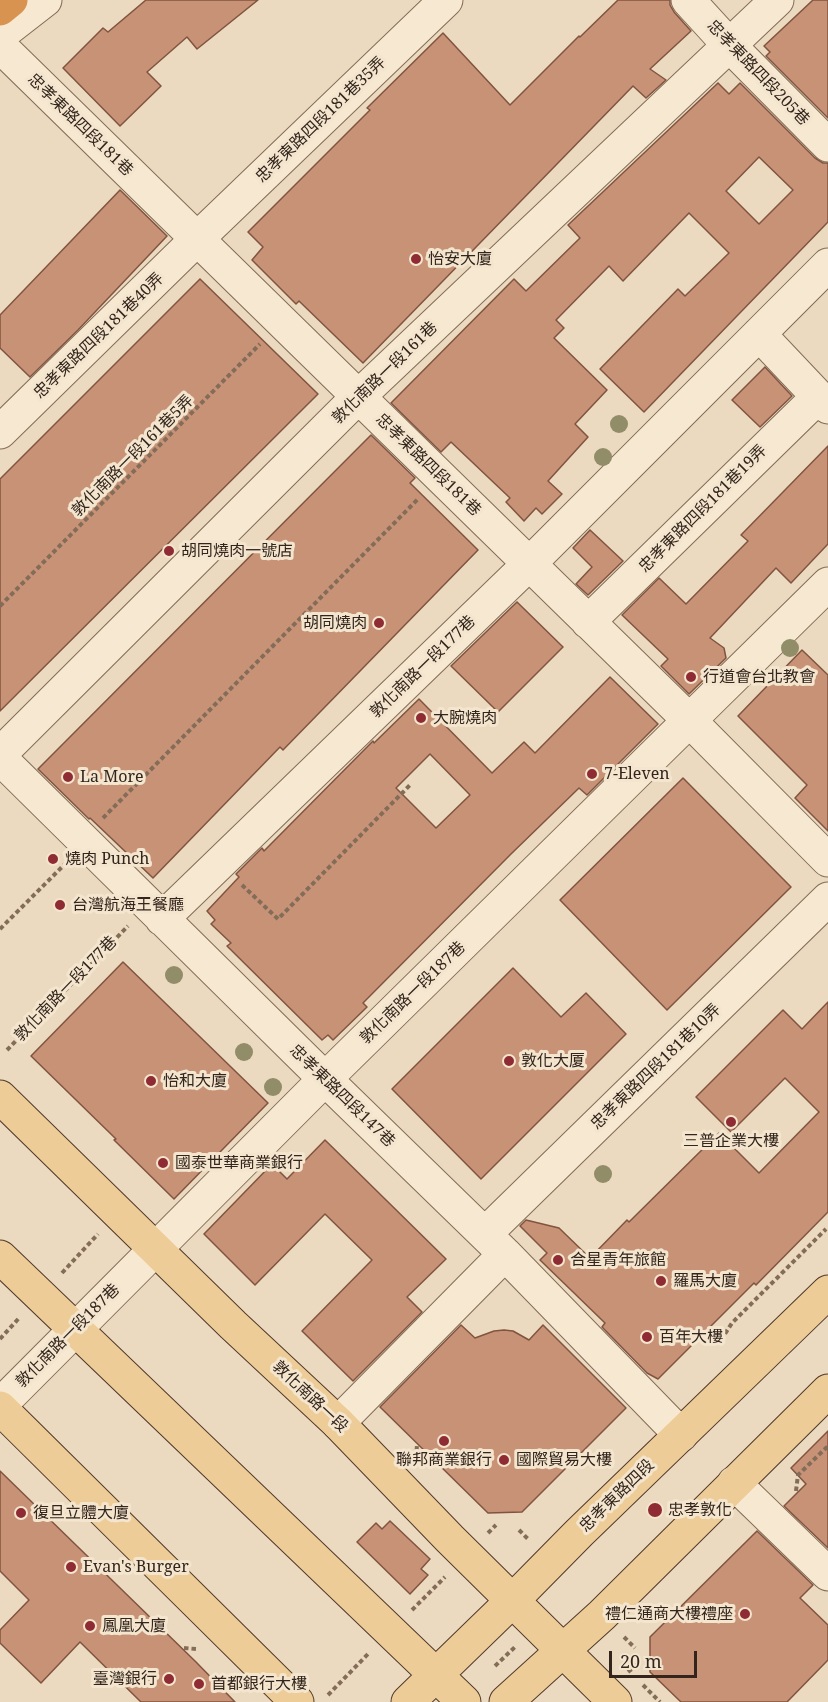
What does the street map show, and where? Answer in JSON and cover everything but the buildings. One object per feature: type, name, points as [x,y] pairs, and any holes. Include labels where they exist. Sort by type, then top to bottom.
[{"type":"highway","points":[[0,9],[11,0]]},
{"type":"main road","name":"敦化南路一段","points":[[0,1097],[233,1325],[338,1423],[450,1539],[615,1702]]},
{"type":"main road","points":[[0,1257],[464,1702]]},
{"type":"main road","name":"忠孝東路四段","points":[[408,1702],[828,1292]]},
{"type":"main road","points":[[506,1702],[602,1615],[828,1391]]},
{"type":"main road","points":[[0,1406],[297,1702]]},
{"type":"street","points":[[0,35],[45,0]]},
{"type":"street","name":"忠孝東路四段181巷35弄","points":[[197,239],[446,0]]},
{"type":"street","name":"忠孝東路四段205巷","points":[[688,0],[828,145]]},
{"type":"street","name":"敦化南路一段161巷","points":[[0,754],[358,397],[777,0]]},
{"type":"street","name":"忠孝東路四段181巷","points":[[0,46],[530,564],[828,860]]},
{"type":"street","name":"忠孝東路四段181巷40弄","points":[[0,432],[197,239]]},
{"type":"street","name":"敦化南路一段177巷","points":[[162,919],[530,564],[828,265]]},
{"type":"street","points":[[759,334],[823,402]]},
{"type":"street","name":"忠孝東路四段181巷19弄","points":[[588,622],[823,402]]},
{"type":"street","name":"敦化南路一段187巷","points":[[0,1406],[325,1079],[828,584]]},
{"type":"street","name":"忠孝東路四段147巷","points":[[0,758],[495,1244],[681,1435]]},
{"type":"street","name":"忠孝東路四段181巷10弄","points":[[338,1423],[495,1244],[828,899]]},
{"type":"street","points":[[734,1483],[828,1574]]},
{"type":"path","name":"敦化南路一段161巷5弄","points":[[0,606],[282,322]]},
{"type":"path","points":[[0,929],[439,477]]},
{"type":"path","points":[[220,863],[278,919],[411,784]]},
{"type":"path","name":"敦化南路一段177巷","points":[[7,1050],[129,925],[162,919]]},
{"type":"path","points":[[0,1339],[119,1213]]},
{"type":"path","points":[[721,1340],[732,1323],[826,1229]]},
{"type":"path","points":[[415,1457],[417,1445]]},
{"type":"path","points":[[796,1491],[798,1476],[828,1446]]},
{"type":"path","points":[[519,1530],[551,1562]]},
{"type":"path","points":[[414,1608],[452,1570]]},
{"type":"path","points":[[602,1615],[635,1648]]},
{"type":"path","points":[[184,1648],[196,1649]]},
{"type":"path","points":[[333,1690],[370,1652]]},
{"type":"place","name":"怡安大廈","points":[[416,259]]},
{"type":"place","name":"胡同燒肉一號店","points":[[169,551]]},
{"type":"place","name":"胡同燒肉","points":[[379,623]]},
{"type":"place","name":"行道會台北教會","points":[[691,677]]},
{"type":"place","name":"大腕燒肉","points":[[421,718]]},
{"type":"place","name":"7-Eleven","points":[[592,774]]},
{"type":"place","name":"La More","points":[[68,777]]},
{"type":"place","name":"燒肉 Punch","points":[[53,859]]},
{"type":"place","name":"台灣航海王餐廳","points":[[60,905]]},
{"type":"place","name":"敦化大厦","points":[[509,1061]]},
{"type":"place","name":"怡和大廈","points":[[151,1081]]},
{"type":"place","name":"三普企業大樓","points":[[731,1122]]},
{"type":"place","name":"國泰世華商業銀行","points":[[163,1163]]},
{"type":"place","name":"合星青年旅館","points":[[558,1260]]},
{"type":"place","name":"羅馬大廈","points":[[661,1281]]},
{"type":"place","name":"百年大樓","points":[[647,1337]]},
{"type":"place","name":"聯邦商業銀行","points":[[444,1441]]},
{"type":"place","name":"國際貿易大樓","points":[[504,1460]]},
{"type":"place","name":"忠孝敦化","points":[[655,1510]]},
{"type":"place","name":"復旦立體大廈","points":[[21,1513]]},
{"type":"place","name":"Evan's Burger","points":[[71,1567]]},
{"type":"place","name":"禮仁通商大樓禮座","points":[[745,1614]]},
{"type":"place","name":"鳳凰大廈","points":[[90,1626]]},
{"type":"place","name":"臺灣銀行","points":[[169,1679]]},
{"type":"place","name":"首都銀行大樓","points":[[199,1684]]}]
